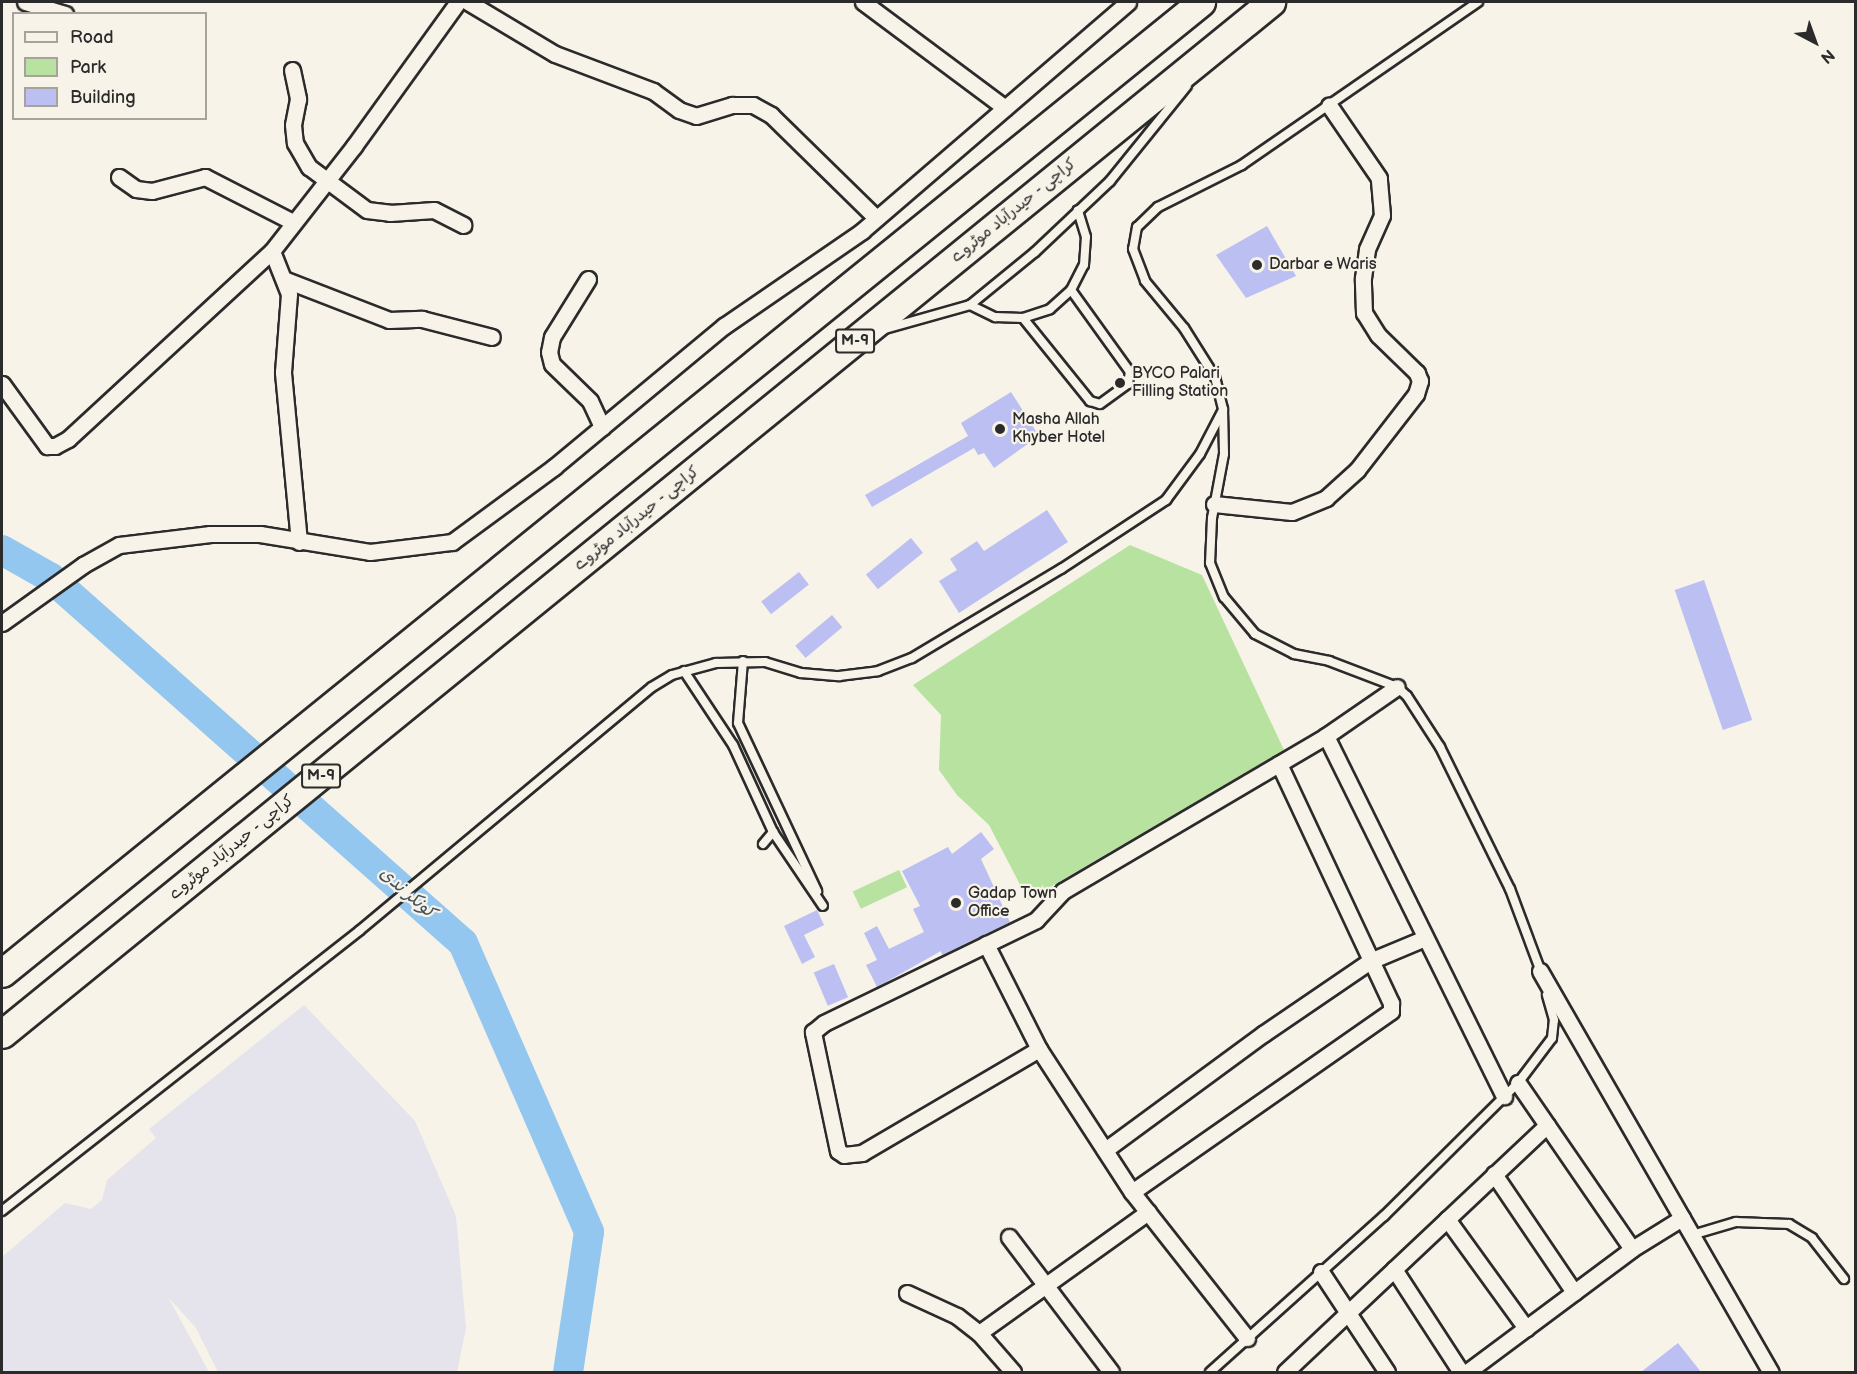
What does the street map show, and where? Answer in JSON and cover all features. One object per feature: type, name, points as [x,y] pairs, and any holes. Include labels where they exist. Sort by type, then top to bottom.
[{"type":"highway","name":"M-9","points":[[2,973],[1201,2]]},
{"type":"highway","name":"کراچی - حیدرآباد موٹروے","points":[[2,1034],[1271,2]]},
{"type":"street","points":[[26,2],[58,12]]},
{"type":"street","points":[[2,384],[47,446],[62,442],[272,251],[458,2]]},
{"type":"street","points":[[468,2],[555,54],[653,91],[679,110],[696,116],[732,105],[753,105],[771,115],[876,219]]},
{"type":"street","points":[[863,2],[1005,108]]},
{"type":"street","points":[[2,623],[83,565],[119,545],[210,534],[260,534],[299,543],[370,552],[452,542],[602,428],[724,326],[876,219],[1128,2]]},
{"type":"street","points":[[292,70],[298,99],[293,125],[295,143],[309,167],[367,210],[434,210],[463,225]]},
{"type":"street","points":[[1214,504],[1292,512],[1326,498],[1357,470],[1418,387],[1417,373],[1378,335],[1365,313],[1363,278],[1367,249],[1383,215],[1379,178],[1329,105]]},
{"type":"street","points":[[119,177],[136,189],[152,191],[205,177],[293,222]]},
{"type":"street","points":[[272,251],[286,280],[289,294],[283,372],[299,543]]},
{"type":"street","points":[[588,279],[552,337],[549,352],[552,364],[590,401],[602,428]]},
{"type":"street","points":[[286,280],[389,320],[422,320],[492,337]]},
{"type":"street","points":[[1039,1049],[862,1153],[844,1155],[838,1151],[813,1032],[824,1023],[1036,920],[1063,891],[1326,736],[1397,687]]},
{"type":"street","points":[[1326,736],[1504,1096]]},
{"type":"street","points":[[1132,1192],[1386,1018],[1391,1003],[1279,764]]},
{"type":"street","points":[[1105,1150],[1263,1034],[1370,961],[1425,938]]},
{"type":"street","points":[[986,944],[1039,1049],[1132,1192],[1247,1338]]},
{"type":"street","points":[[1540,971],[1771,1372]]},
{"type":"street","points":[[1518,1083],[1632,1249]]},
{"type":"street","points":[[1285,1372],[1547,1125]]},
{"type":"street","points":[[1494,1174],[1574,1292]]},
{"type":"street","points":[[979,1333],[1148,1212]]},
{"type":"street","points":[[1467,1372],[1632,1249],[1682,1218]]},
{"type":"street","points":[[1447,1219],[1526,1329]]},
{"type":"street","points":[[1009,1237],[1111,1372]]},
{"type":"street","points":[[1394,1269],[1461,1372]]},
{"type":"street","points":[[1321,1272],[1387,1372]]},
{"type":"street","points":[[907,1293],[957,1316],[979,1333],[1013,1372]]},
{"type":"street","points":[[1299,1359],[1308,1372]]},
{"type":"lane","points":[[1210,1372],[1384,1216],[1518,1083],[1552,1038],[1554,1020],[1540,971],[1510,889],[1440,747],[1397,687],[1329,661],[1294,654],[1255,634],[1224,597],[1210,563],[1214,504],[1224,454],[1223,409],[1215,377],[1184,328],[1145,281],[1133,249],[1137,227],[1158,207],[1242,165],[1478,2]]},
{"type":"lane","points":[[864,334],[970,305],[1110,181],[1224,40]]},
{"type":"lane","points":[[970,305],[995,317],[1023,318],[1050,309],[1071,290],[1084,256],[1086,237],[1078,210]]},
{"type":"lane","points":[[1023,318],[1090,401],[1100,404],[1128,384],[1130,372],[1071,290]]},
{"type":"lane","points":[[2,1211],[359,931],[652,687],[684,671],[743,661],[765,662],[801,673],[839,676],[878,671],[912,658],[1061,569],[1166,500],[1200,454],[1223,409]]},
{"type":"lane","points":[[684,671],[733,745],[773,832],[823,906],[802,853],[738,723],[743,661]]},
{"type":"lane","points":[[763,844],[773,832]]},
{"type":"lane","points":[[1692,1235],[1736,1221],[1789,1224],[1812,1238],[1844,1279]]},
{"type":"shaded area","points":[[304,1005],[415,1121],[456,1216],[466,1328],[457,1372],[218,1372],[196,1328],[168,1297],[209,1372],[2,1372],[2,1257],[65,1203],[91,1209],[102,1200],[107,1180],[156,1138],[149,1129]]},
{"type":"green space","points":[[1130,545],[1202,575],[1284,750],[1028,900],[989,825],[957,795],[939,770],[941,715],[913,685]]},
{"type":"green space","points":[[899,870],[907,887],[861,909],[853,892]]},
{"type":"building","name":"Darbar e Waris","points":[[1267,226],[1296,276],[1246,298],[1216,255]]},
{"type":"building","name":"Masha Allah Khyber Hotel","points":[[1011,392],[1039,436],[994,468],[984,453],[978,455],[974,448],[872,507],[865,495],[968,436],[961,423]]},
{"type":"building","points":[[1047,510],[1068,542],[959,613],[939,581],[957,570],[950,559],[977,541],[984,551]]},
{"type":"building","points":[[911,538],[923,553],[878,589],[866,575]]},
{"type":"building","points":[[799,572],[809,585],[771,614],[761,602]]},
{"type":"building","points":[[1704,580],[1752,720],[1723,730],[1675,590]]},
{"type":"building","points":[[832,615],[842,627],[806,658],[795,646]]},
{"type":"building","points":[[981,832],[994,849],[981,859],[1010,922],[942,955],[941,951],[877,987],[866,965],[877,960],[864,933],[877,926],[889,949],[924,932],[913,909],[920,906],[902,871],[948,847],[952,854]]},
{"type":"building","points":[[817,910],[824,925],[804,935],[815,957],[802,964],[784,926]]},
{"type":"building","points":[[834,964],[848,997],[828,1006],[814,973]]},
{"type":"building","points":[[1678,1343],[1701,1372],[1641,1372]]},
{"type":"waterway","name":"کونکر ندی","points":[[2,550],[51,578],[463,943],[589,1232],[568,1372]]},
{"type":"place","name":"Darbar e Waris","points":[[1257,265]]},
{"type":"place","name":"BYCO Palari Filling Station","points":[[1120,383]]},
{"type":"place","name":"Masha Allah Khyber Hotel","points":[[1000,429]]},
{"type":"place","name":"Gadap Town Office","points":[[956,903]]}]
